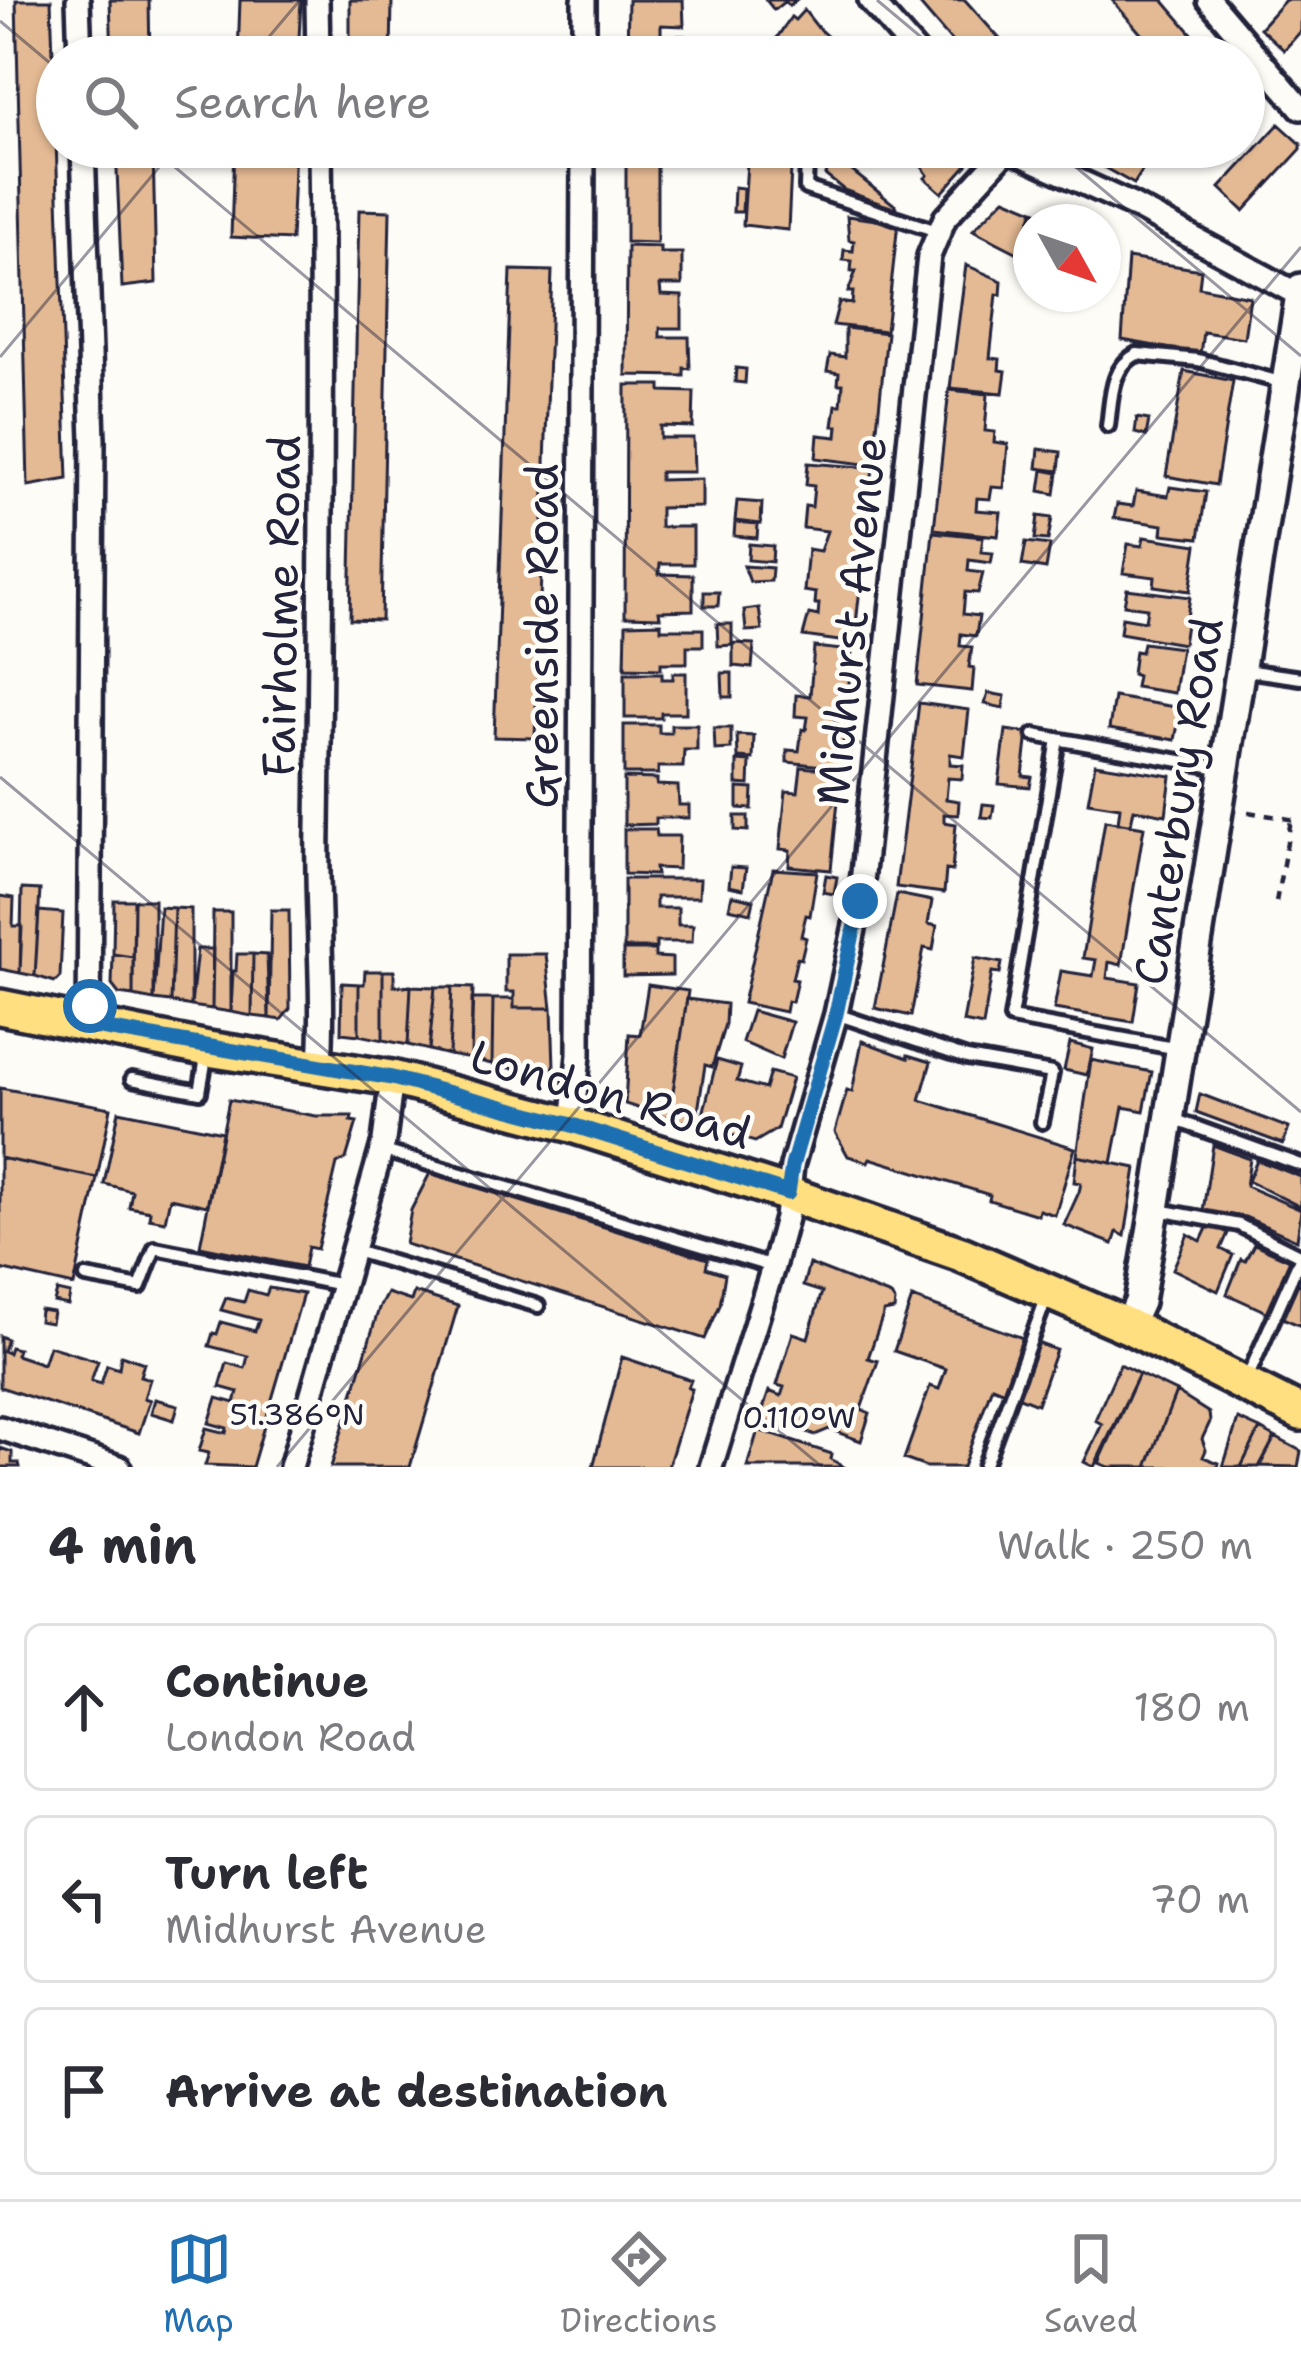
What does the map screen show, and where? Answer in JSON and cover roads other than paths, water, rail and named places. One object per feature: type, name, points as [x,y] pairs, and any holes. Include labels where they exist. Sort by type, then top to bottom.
[{"type":"main road","name":"London Road","points":[[0,1006],[208,1049],[392,1078],[572,1125],[904,1232],[1049,1291],[1299,1406]]},
{"type":"street","points":[[78,0],[79,36]]},
{"type":"street","points":[[317,0],[318,36]]},
{"type":"street","points":[[584,0],[584,36]]},
{"type":"street","points":[[871,0],[902,36]]},
{"type":"street","points":[[1209,0],[1240,36]]},
{"type":"street","points":[[1265,66],[1301,108]]},
{"type":"street","points":[[83,168],[93,440],[89,1026]]},
{"type":"street","name":"Fairholme Road","points":[[320,168],[320,1065]]},
{"type":"street","name":"Greenside Road","points":[[572,1125],[578,1096],[579,1031],[583,168]]},
{"type":"street","name":"Midhurst Avenue","points":[[711,1467],[773,1267],[792,1166],[836,1014],[860,901],[924,293],[941,224],[990,168]]},
{"type":"street","points":[[1051,168],[1301,293]]},
{"type":"street","name":"Canterbury Road","points":[[1128,1326],[1139,1302],[1155,1209],[1301,293]]},
{"type":"street","points":[[291,1467],[381,1150],[392,1078]]},
{"type":"street","points":[[0,1428],[119,1467]]},
{"type":"lane","points":[[807,168],[806,188],[941,224]]},
{"type":"lane","points":[[1108,426],[1114,378],[1119,367],[1137,354],[1198,360],[1287,384]]},
{"type":"lane","points":[[1242,669],[1301,678]]},
{"type":"lane","points":[[1034,735],[1226,769]]},
{"type":"lane","points":[[1058,739],[1011,1018],[1181,1049]]},
{"type":"lane","points":[[836,1014],[967,1058],[1052,1073],[1042,1122]]},
{"type":"lane","points":[[132,1079],[200,1092],[208,1049]]},
{"type":"lane","points":[[1170,1118],[1301,1166]]},
{"type":"lane","points":[[381,1150],[773,1267]]},
{"type":"lane","points":[[1155,1209],[1239,1225],[1301,1256],[1244,1384]]},
{"type":"lane","points":[[86,1276],[140,1287],[155,1248],[342,1285]]},
{"type":"lane","points":[[352,1250],[538,1306]]},
{"type":"lane","points":[[984,1467],[1049,1291]]}]
